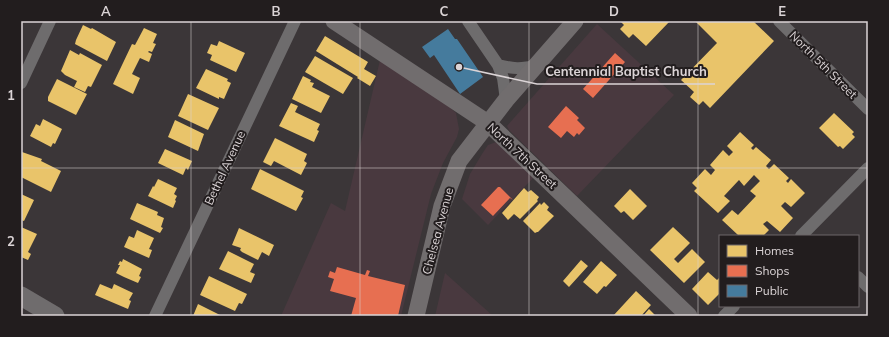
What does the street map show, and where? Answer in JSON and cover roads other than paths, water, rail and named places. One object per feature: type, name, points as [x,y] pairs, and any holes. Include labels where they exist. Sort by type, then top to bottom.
[{"type":"main road","points":[[21,296],[35,311],[54,316]]},
{"type":"street","points":[[21,83],[50,21]]},
{"type":"street","name":"Bethel Avenue","points":[[155,316],[295,21]]},
{"type":"street","name":"North 7th Street","points":[[334,21],[488,123],[689,316]]},
{"type":"street","points":[[468,21],[498,65],[503,78],[506,100]]},
{"type":"street","name":"Chelsea Avenue","points":[[416,316],[442,206],[459,161],[506,100],[575,21]]},
{"type":"street","name":"North 5th Street","points":[[779,21],[868,110]]},
{"type":"street","points":[[498,65],[523,69],[536,66]]},
{"type":"street","points":[[809,233],[868,168]]},
{"type":"street","points":[[859,278],[868,287]]},
{"type":"street","points":[[724,316],[733,307]]},
{"type":"place","name":"Centennial Baptist Church","points":[[459,67]]}]
